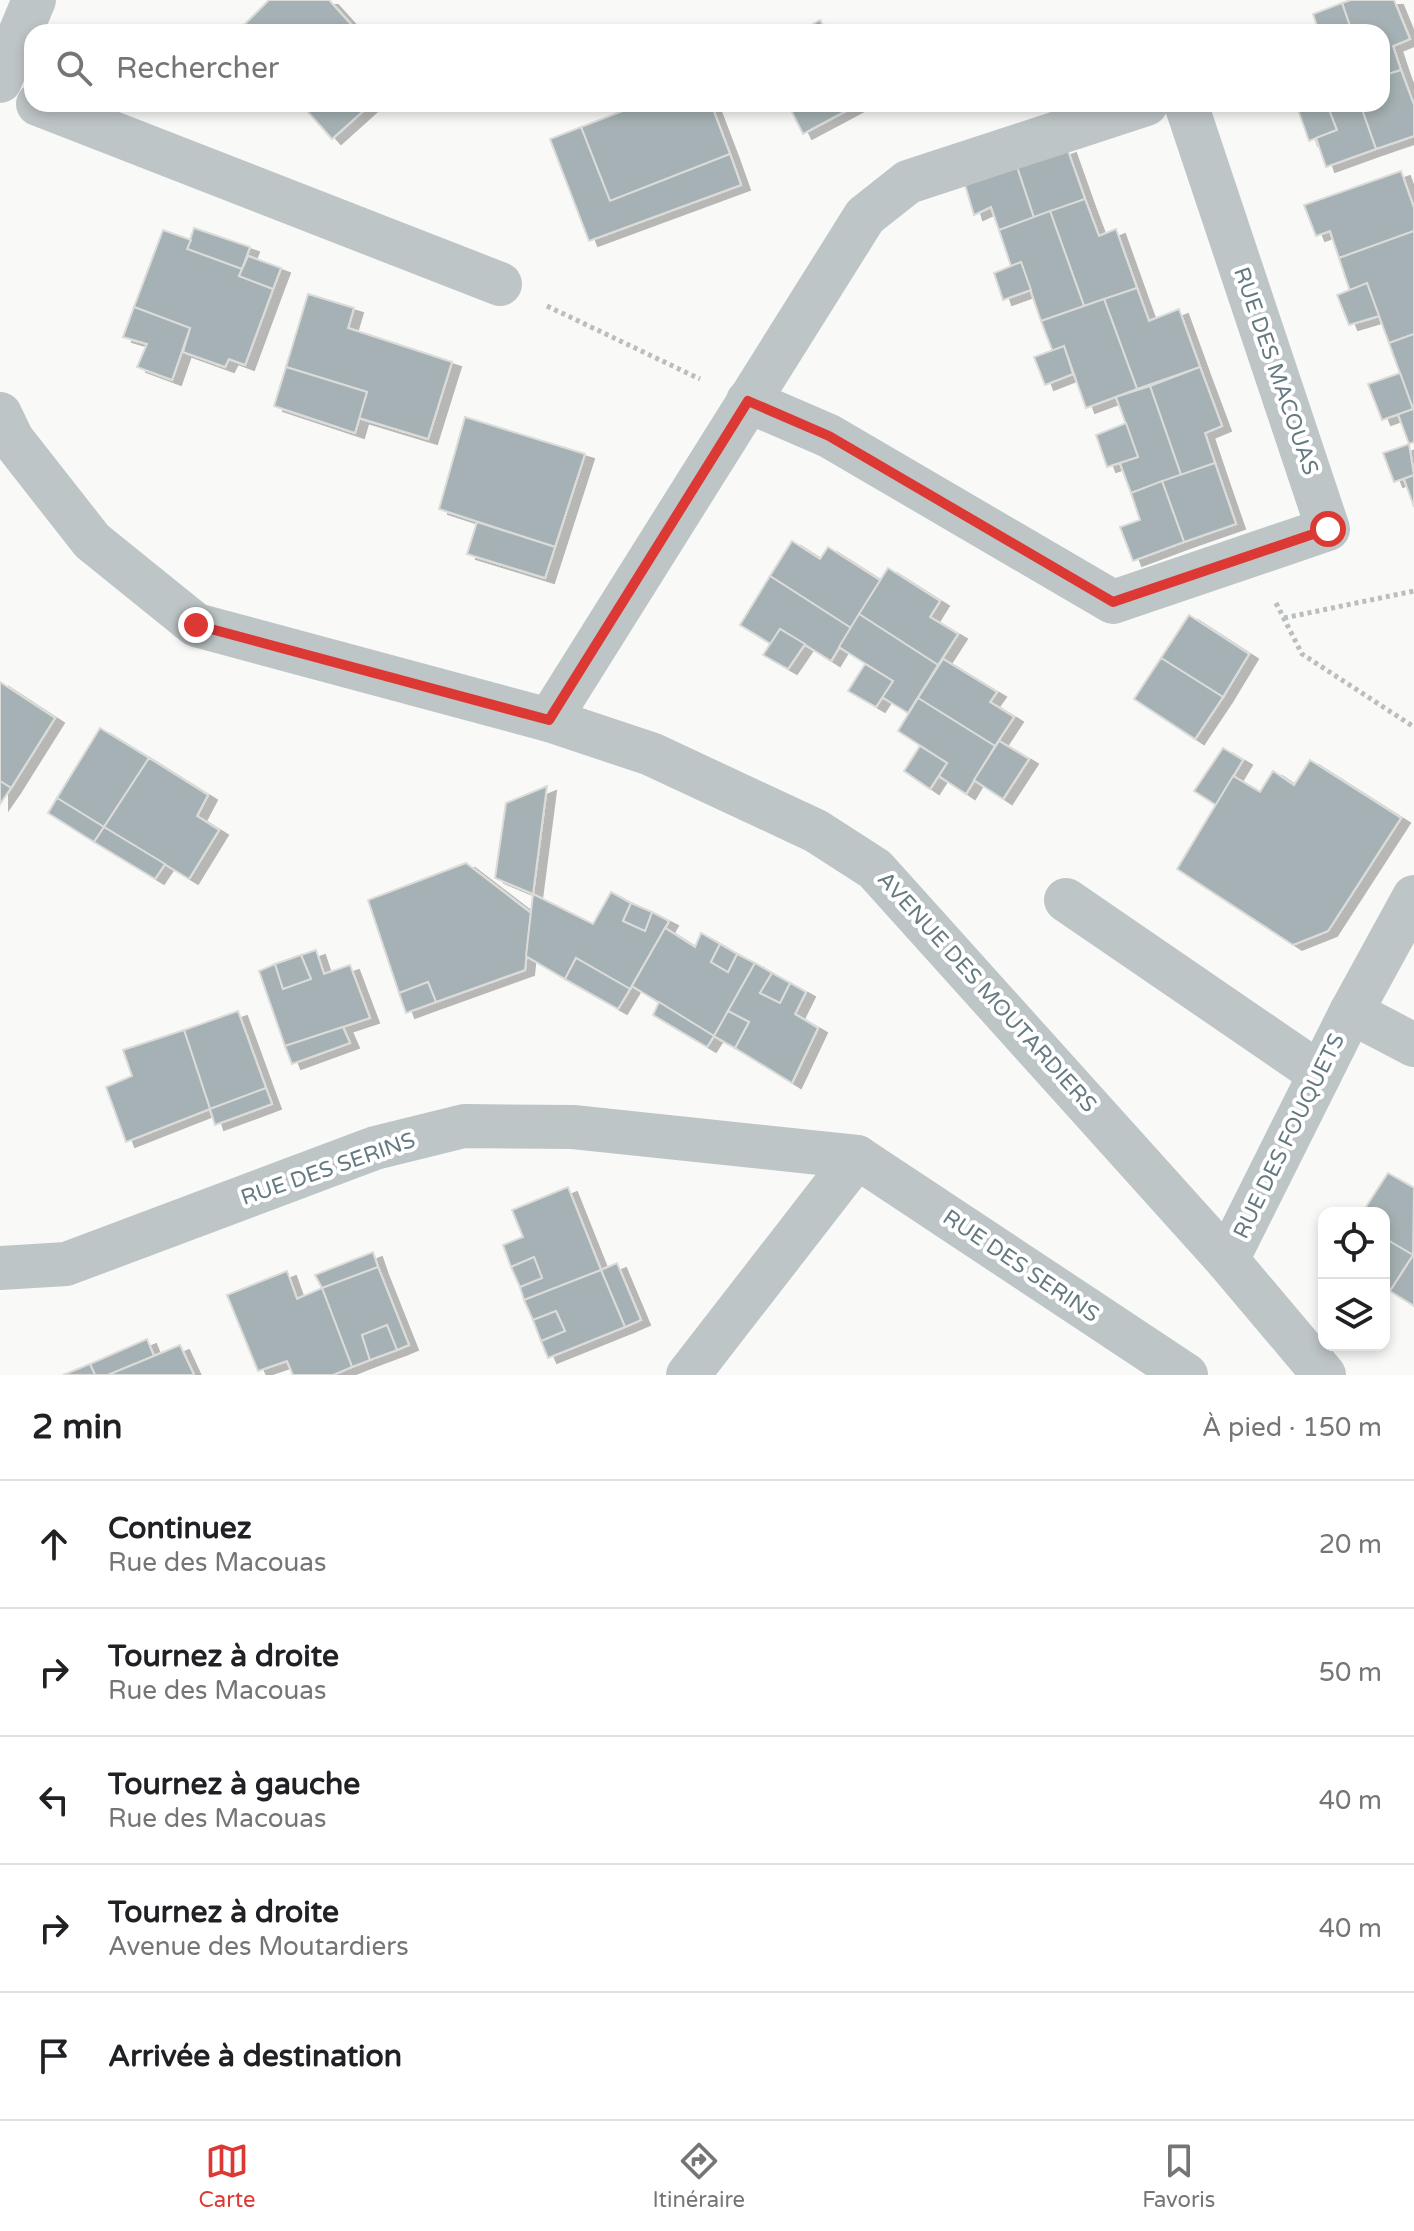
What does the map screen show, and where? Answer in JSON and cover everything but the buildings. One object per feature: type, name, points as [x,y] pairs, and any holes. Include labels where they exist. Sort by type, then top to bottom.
[{"type":"street","points":[[0,81],[34,0]]},
{"type":"street","points":[[0,89],[24,99]]},
{"type":"street","points":[[59,112],[500,284]]},
{"type":"street","points":[[549,720],[865,216],[908,182],[1122,112]]},
{"type":"street","name":"RUE DES MACOUAS","points":[[748,401],[829,436],[1113,602],[1328,529],[1189,112]]},
{"type":"street","name":"AVENUE DES MOUTARDIERS","points":[[0,414],[12,439],[92,541],[196,625],[549,720],[651,754],[816,831],[875,869],[1227,1260],[1324,1375]]},
{"type":"street","name":"RUE DES FOUQUETS","points":[[1227,1260],[1351,1012],[1414,897]]},
{"type":"street","points":[[1066,900],[1320,1074]]},
{"type":"street","name":"RUE DES FOUQUETS","points":[[1351,1012],[1414,1045]]},
{"type":"street","name":"RUE DES SERINS","points":[[0,1268],[66,1264],[375,1148],[464,1126],[573,1127],[857,1157],[1186,1375]]},
{"type":"street","points":[[688,1375],[857,1157]]},
{"type":"path","points":[[500,284],[748,401]]},
{"type":"path","points":[[1251,555],[1302,654],[1414,727]]},
{"type":"path","points":[[1284,618],[1414,591]]},
{"type":"route","points":[[196,625],[549,720],[748,401],[829,436],[1113,602],[1328,529]]}]
